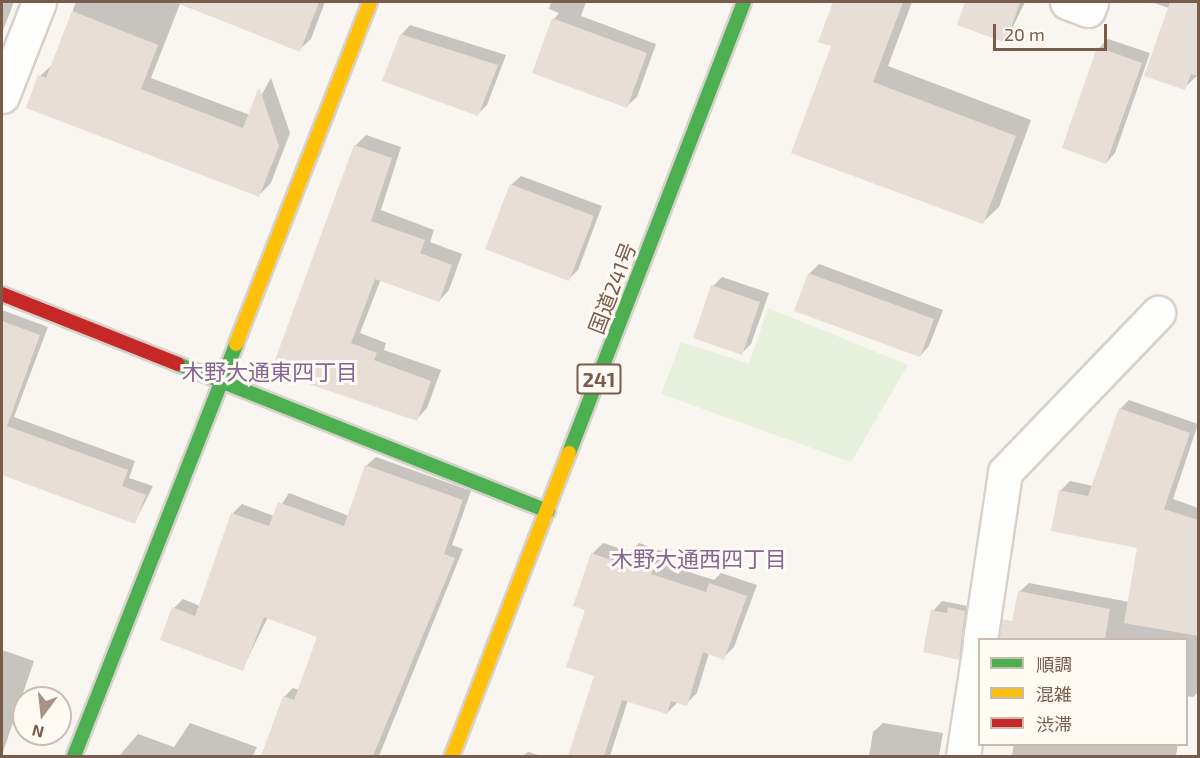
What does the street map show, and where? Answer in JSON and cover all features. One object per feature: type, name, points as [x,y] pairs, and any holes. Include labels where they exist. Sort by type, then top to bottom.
[{"type":"main road","points":[[74,756],[218,379],[370,2]]},
{"type":"main road","name":"国道241号","points":[[452,756],[744,2]]},
{"type":"main road","points":[[2,294],[548,511]]},
{"type":"street","points":[[2,96],[39,2]]},
{"type":"street","points":[[1067,2],[1088,10],[1091,2]]},
{"type":"street","points":[[980,638],[1005,472],[1158,313]]},
{"type":"street","points":[[963,756],[978,658]]},
{"type":"green space","points":[[768,308],[908,365],[851,462],[661,394],[681,342],[749,364]]},
{"type":"building","points":[[176,2],[319,2],[300,52]]},
{"type":"building","points":[[833,2],[903,2],[873,82],[1016,136],[983,224],[791,153],[831,46],[818,42]]},
{"type":"building","points":[[965,2],[1020,2],[1006,43],[957,25]]},
{"type":"building","points":[[1170,2],[1198,2],[1198,76],[1191,74],[1185,90],[1144,76]]},
{"type":"building","points":[[72,11],[158,45],[141,89],[243,128],[259,87],[279,146],[259,197],[26,108],[38,75],[46,78]]},
{"type":"building","points":[[552,18],[647,53],[627,108],[532,73]]},
{"type":"building","points":[[400,34],[498,65],[478,116],[382,81]]},
{"type":"building","points":[[1097,47],[1142,63],[1106,164],[1062,148]]},
{"type":"building","points":[[354,145],[392,158],[371,221],[425,240],[420,253],[452,265],[439,302],[375,279],[351,343],[377,353],[374,360],[431,381],[417,421],[271,371]]},
{"type":"building","points":[[510,184],[594,216],[569,281],[485,249]]},
{"type":"building","points":[[808,273],[934,319],[920,357],[794,311]]},
{"type":"building","points":[[711,285],[760,302],[742,355],[693,338]]},
{"type":"building","points":[[2,321],[40,335],[7,426],[128,470],[122,486],[146,495],[135,524],[2,475]]},
{"type":"building","points":[[1119,408],[1190,433],[1164,509],[1198,520],[1198,636],[1124,623],[1137,548],[1051,531],[1059,490],[1088,496]]},
{"type":"building","points":[[365,465],[463,500],[444,554],[455,558],[373,756],[261,756],[283,696],[294,700],[317,637],[264,617],[243,671],[160,640],[172,607],[195,616],[231,513],[269,526],[278,502],[344,526]]},
{"type":"building","points":[[591,553],[624,564],[627,553],[655,563],[651,574],[706,592],[709,583],[747,596],[724,660],[703,652],[687,706],[671,701],[667,714],[622,700],[604,756],[568,756],[594,676],[566,667],[585,610],[573,606]]},
{"type":"building","points":[[1018,591],[1110,609],[1105,638],[999,638],[1002,619],[1012,621]]},
{"type":"building","points":[[948,607],[965,611],[959,660],[923,652],[931,610],[947,613]]},
{"type":"traffic: fast","points":[[569,453],[744,2]]},
{"type":"traffic: fast","points":[[74,756],[236,344]]},
{"type":"traffic: fast","points":[[178,364],[548,511]]},
{"type":"traffic: slow","points":[[236,344],[370,2]]},
{"type":"traffic: slow","points":[[452,756],[569,453]]},
{"type":"traffic: jam","points":[[2,294],[178,364]]},
{"type":"district","name":"木野大通東四丁目","points":[[270,372]]},
{"type":"district","name":"木野大通西四丁目","points":[[699,559]]}]
